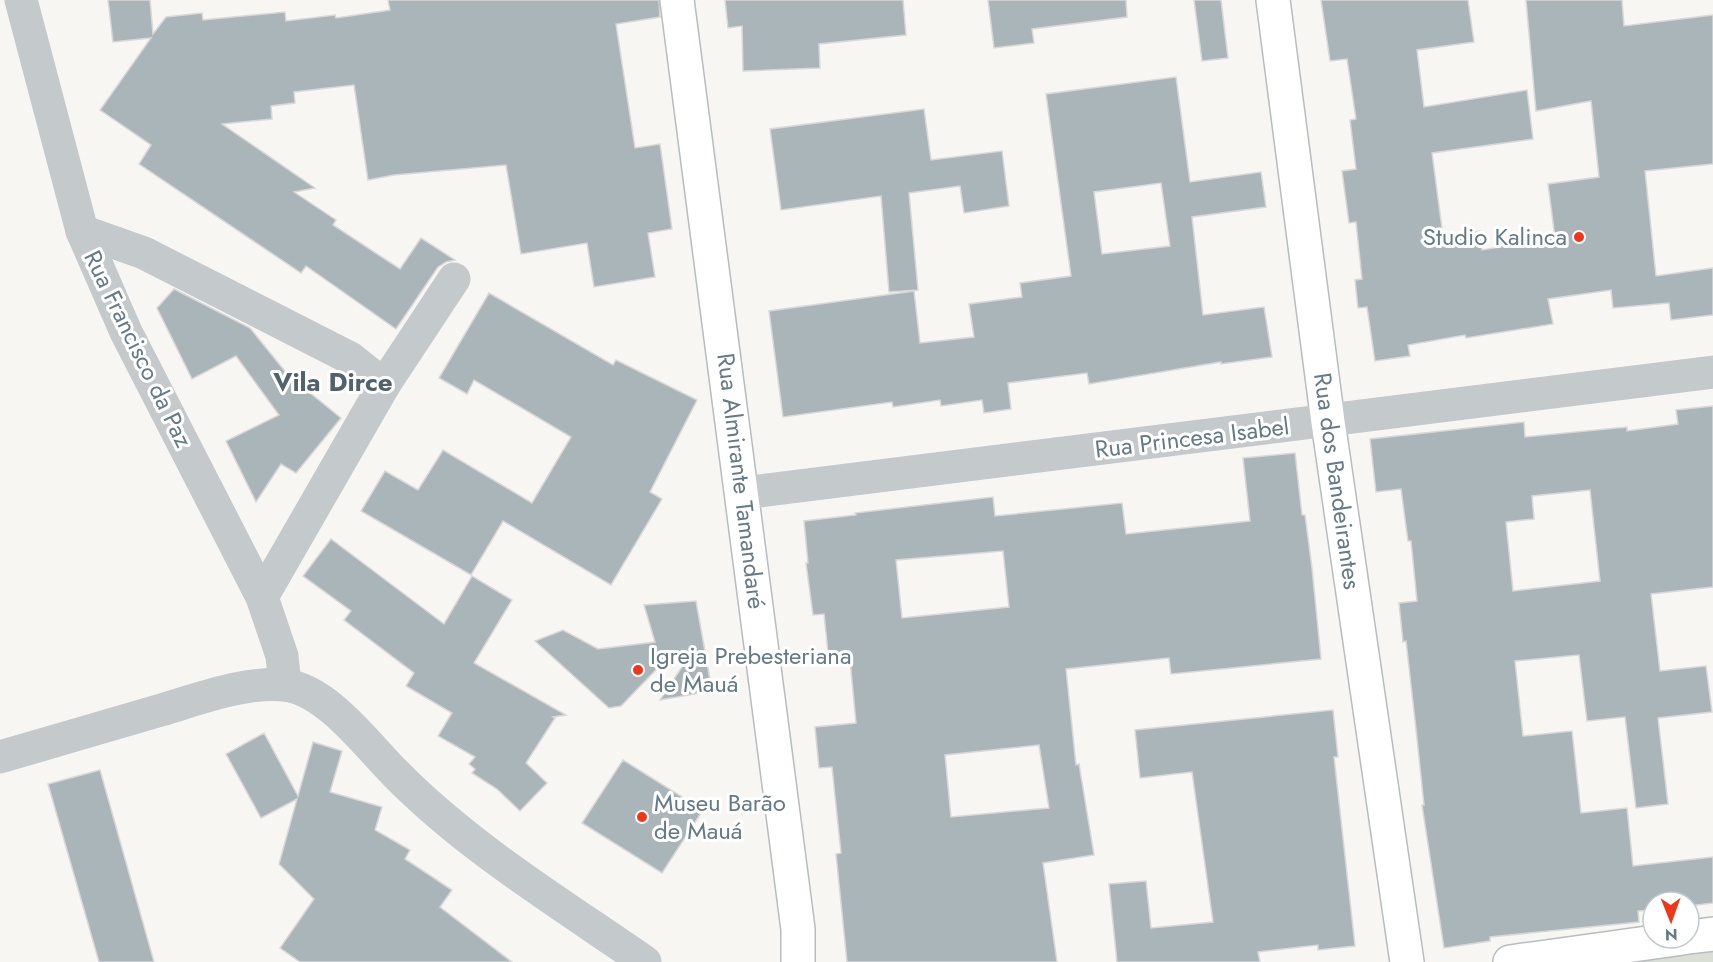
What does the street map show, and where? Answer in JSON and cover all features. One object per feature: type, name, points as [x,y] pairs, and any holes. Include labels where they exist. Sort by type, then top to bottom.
[{"type":"main road","name":"Rua Almirante Tamandaré","points":[[677,0],[798,929],[798,962]]},
{"type":"main road","name":"Rua dos Bandeirantes","points":[[1273,0],[1328,422],[1407,962]]},
{"type":"main road","points":[[1510,962],[1641,944]]},
{"type":"street","name":"Rua Francisco da Paz","points":[[21,0],[82,231],[126,333],[262,597],[282,656],[285,685]]},
{"type":"street","points":[[82,231],[154,258],[350,358],[384,385]]},
{"type":"street","points":[[262,597],[384,385],[454,279]]},
{"type":"street","name":"Rua Princesa Isabel","points":[[743,493],[1328,422],[1713,372]]},
{"type":"street","points":[[2,752],[250,686],[285,685],[313,694],[341,717],[398,777],[469,840],[645,962]]},
{"type":"shaded area","points":[[1713,940],[1713,962],[1583,962],[1654,950],[1701,950],[1701,942]]},
{"type":"building","points":[[108,0],[150,0],[153,34],[166,17],[202,13],[203,20],[285,12],[286,21],[335,15],[336,18],[390,10],[388,0],[659,0],[660,17],[616,24],[635,148],[660,144],[672,229],[648,233],[655,277],[594,287],[587,243],[521,254],[506,165],[394,175],[368,180],[354,85],[294,92],[295,103],[271,106],[272,119],[222,124],[315,188],[294,192],[336,220],[333,225],[400,269],[421,238],[455,260],[438,267],[396,329],[306,266],[301,273],[139,164],[151,145],[100,110],[151,38],[113,42]]},
{"type":"building","points":[[725,0],[903,0],[906,35],[819,44],[820,68],[743,71],[742,26],[728,28]]},
{"type":"building","points":[[988,0],[1126,0],[1127,17],[1032,29],[1034,43],[994,48]]},
{"type":"building","points":[[1194,0],[1221,0],[1228,58],[1202,61]]},
{"type":"building","points":[[1321,0],[1468,0],[1474,42],[1417,50],[1424,107],[1527,90],[1533,139],[1432,153],[1443,236],[1480,231],[1482,250],[1555,238],[1548,184],[1599,177],[1591,101],[1536,111],[1526,0],[1622,0],[1624,26],[1713,15],[1713,164],[1645,171],[1656,276],[1713,268],[1713,315],[1671,320],[1669,303],[1613,308],[1611,290],[1548,299],[1553,324],[1408,345],[1410,356],[1375,361],[1367,307],[1358,308],[1355,280],[1362,279],[1356,222],[1349,223],[1342,171],[1356,169],[1350,120],[1356,119],[1347,59],[1330,61]]},
{"type":"building","points":[[1176,77],[1190,182],[1261,172],[1266,207],[1192,217],[1203,315],[1264,307],[1272,357],[1221,364],[1221,362],[1089,384],[1087,373],[1008,383],[1011,409],[984,413],[982,400],[941,406],[940,400],[893,407],[892,402],[783,417],[769,311],[914,291],[920,343],[974,337],[969,304],[1022,297],[1020,283],[1071,276],[1046,94]],"holes":[[[1161,183],[1170,246],[1102,254],[1094,192]]]},
{"type":"building","points":[[924,109],[931,160],[1002,151],[1009,206],[964,213],[960,186],[909,193],[918,290],[889,292],[881,196],[781,210],[770,129]]},
{"type":"building","points":[[174,289],[250,328],[288,375],[341,418],[296,473],[281,464],[256,502],[226,441],[279,415],[236,356],[192,379],[157,308]]},
{"type":"building","points":[[489,293],[613,365],[616,360],[697,400],[650,492],[662,499],[611,585],[503,521],[471,575],[361,511],[385,471],[418,490],[443,450],[532,503],[571,437],[474,380],[467,394],[439,378]]},
{"type":"building","points":[[1713,406],[1713,587],[1651,594],[1660,671],[1706,666],[1712,712],[1658,718],[1668,804],[1636,808],[1625,717],[1587,721],[1579,655],[1515,661],[1523,736],[1572,731],[1581,813],[1627,808],[1633,866],[1713,857],[1713,903],[1701,904],[1701,890],[1641,890],[1639,922],[1490,937],[1490,941],[1444,948],[1422,805],[1424,805],[1406,641],[1403,642],[1399,603],[1417,601],[1411,541],[1408,541],[1401,489],[1376,492],[1370,439],[1524,422],[1525,437],[1627,427],[1627,431],[1678,424],[1676,410]],"holes":[[[1590,490],[1600,581],[1513,591],[1506,522],[1534,519],[1532,496]]]},
{"type":"building","points":[[1295,453],[1302,515],[1305,515],[1312,568],[1321,659],[1171,674],[1169,658],[1066,669],[1076,765],[1079,764],[1094,855],[1043,863],[1057,962],[847,962],[836,854],[841,853],[832,767],[819,768],[815,727],[856,723],[850,660],[829,662],[824,614],[813,615],[806,563],[808,563],[804,521],[993,497],[995,516],[1122,503],[1126,534],[1250,521],[1243,458]],"holes":[[[1003,551],[1009,607],[902,618],[896,560]],[[1039,745],[1049,808],[951,817],[945,755]]]},
{"type":"building","points":[[331,539],[444,624],[472,576],[512,600],[474,663],[566,715],[553,717],[555,718],[526,763],[547,783],[520,811],[497,789],[472,773],[475,769],[469,764],[475,757],[438,736],[452,713],[406,686],[414,673],[344,620],[351,611],[303,576]]},
{"type":"building","name":"Igreja Prebesteriana de Mauá","points":[[696,601],[712,691],[660,700],[686,661],[674,651],[621,706],[609,708],[535,641],[563,630],[598,649],[655,642],[644,605]]},
{"type":"building","points":[[1333,710],[1338,757],[1334,757],[1355,946],[1318,950],[1318,945],[1258,952],[1260,962],[1117,962],[1109,884],[1146,881],[1151,928],[1213,922],[1192,772],[1140,778],[1135,730]]},
{"type":"building","points":[[264,733],[298,796],[313,742],[342,751],[330,792],[382,807],[375,830],[410,850],[405,859],[452,890],[440,907],[512,962],[300,962],[280,948],[314,899],[279,864],[297,799],[261,818],[226,754]]},
{"type":"building","name":"Museu Barão de Mauá","points":[[623,760],[703,810],[662,873],[582,823]]},
{"type":"building","points":[[100,770],[154,962],[99,962],[48,784]]},
{"type":"place","name":"Studio Kalinca","points":[[1579,237]]},
{"type":"place","name":"Igreja Prebesteriana de Mauá","points":[[638,670]]},
{"type":"place","name":"Museu Barão de Mauá","points":[[642,817]]},
{"type":"district","name":"Vila Dirce","points":[[333,382]]}]
